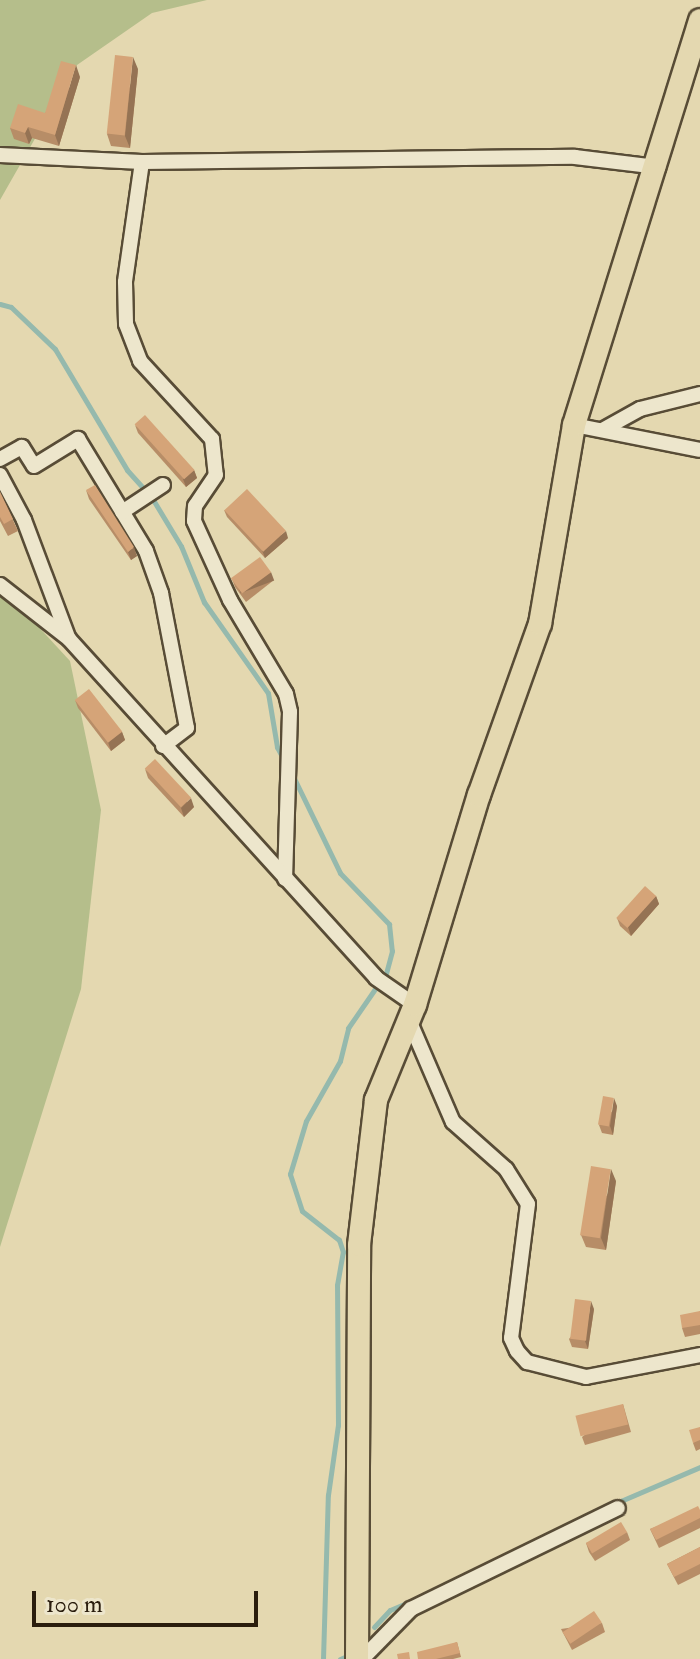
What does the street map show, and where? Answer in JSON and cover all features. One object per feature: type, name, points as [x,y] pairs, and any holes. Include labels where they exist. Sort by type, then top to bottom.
[{"type":"main road","points":[[360,1659],[361,1220],[376,1100],[412,1012],[479,795],[540,624],[574,425],[658,167],[700,20]]},
{"type":"street","points":[[0,155],[142,162],[575,157],[658,167]]},
{"type":"street","points":[[142,162],[125,282],[126,324],[140,361],[212,439],[216,475],[195,506],[194,521],[230,600],[286,694],[285,879]]},
{"type":"street","points":[[604,429],[640,409],[700,394]]},
{"type":"street","points":[[574,425],[700,450]]},
{"type":"street","points":[[0,459],[22,447],[34,466],[78,439],[146,551],[161,593],[187,728],[163,746]]},
{"type":"street","points":[[0,475],[24,520],[69,639]]},
{"type":"street","points":[[122,512],[159,488]]},
{"type":"street","points":[[0,585],[69,639],[376,978],[412,1012],[453,1122],[506,1169],[528,1204],[511,1338],[517,1351],[547,1369],[586,1377],[700,1355]]},
{"type":"street","points":[[360,1659],[411,1609],[618,1508]]},
{"type":"green space","points":[[0,0],[207,0],[152,13],[77,65],[0,200]]},
{"type":"green space","points":[[0,585],[70,661],[101,810],[81,989],[0,1247]]},
{"type":"building","points":[[115,55],[133,57],[125,135],[107,134]]},
{"type":"building","points":[[61,61],[76,65],[55,135],[28,127],[25,133],[10,128],[18,104],[45,113]]},
{"type":"building","points":[[145,415],[195,470],[184,479],[135,424]]},
{"type":"building","points":[[95,485],[134,547],[128,552],[86,490]]},
{"type":"building","points":[[247,489],[286,531],[263,552],[224,510]]},
{"type":"building","points":[[0,492],[13,519],[4,524],[0,517]]},
{"type":"building","points":[[260,557],[271,572],[242,594],[231,578]]},
{"type":"building","points":[[89,689],[122,732],[108,743],[75,700]]},
{"type":"building","points":[[155,759],[191,798],[181,807],[145,769]]},
{"type":"building","points":[[645,886],[656,896],[627,928],[616,918]]},
{"type":"building","points":[[603,1096],[614,1098],[609,1126],[598,1125]]},
{"type":"building","points":[[591,1166],[611,1169],[600,1238],[580,1235]]},
{"type":"building","points":[[575,1299],[591,1301],[586,1341],[570,1339]]},
{"type":"building","points":[[700,1311],[700,1325],[682,1328],[680,1315]]},
{"type":"building","points":[[623,1404],[628,1424],[581,1436],[575,1416]]},
{"type":"building","points":[[700,1427],[700,1440],[693,1443],[689,1430]]},
{"type":"building","points":[[698,1506],[700,1518],[656,1540],[650,1529]]},
{"type":"building","points":[[621,1522],[627,1532],[592,1553],[586,1543]]},
{"type":"building","points":[[700,1547],[700,1564],[674,1577],[667,1564]]},
{"type":"building","points":[[594,1611],[602,1623],[570,1644],[562,1632]]},
{"type":"building","points":[[457,1642],[460,1653],[436,1659],[418,1659],[417,1652]]},
{"type":"building","points":[[409,1652],[410,1659],[398,1659],[397,1654]]},
{"type":"waterway","points":[[0,304],[11,307],[55,349],[127,470],[152,498],[181,546],[204,602],[268,693],[277,747],[285,762]]},
{"type":"waterway","points":[[292,774],[340,873],[389,924],[392,951],[385,977]]},
{"type":"waterway","points":[[323,1659],[328,1495],[338,1425],[337,1285],[343,1252],[339,1240],[302,1211],[290,1174],[306,1121],[340,1061],[348,1028],[377,986]]},
{"type":"waterway","points":[[602,1509],[700,1467]]},
{"type":"waterway","points":[[374,1627],[390,1610],[428,1594]]},
{"type":"waterway","points":[[340,1659],[345,1657]]}]
